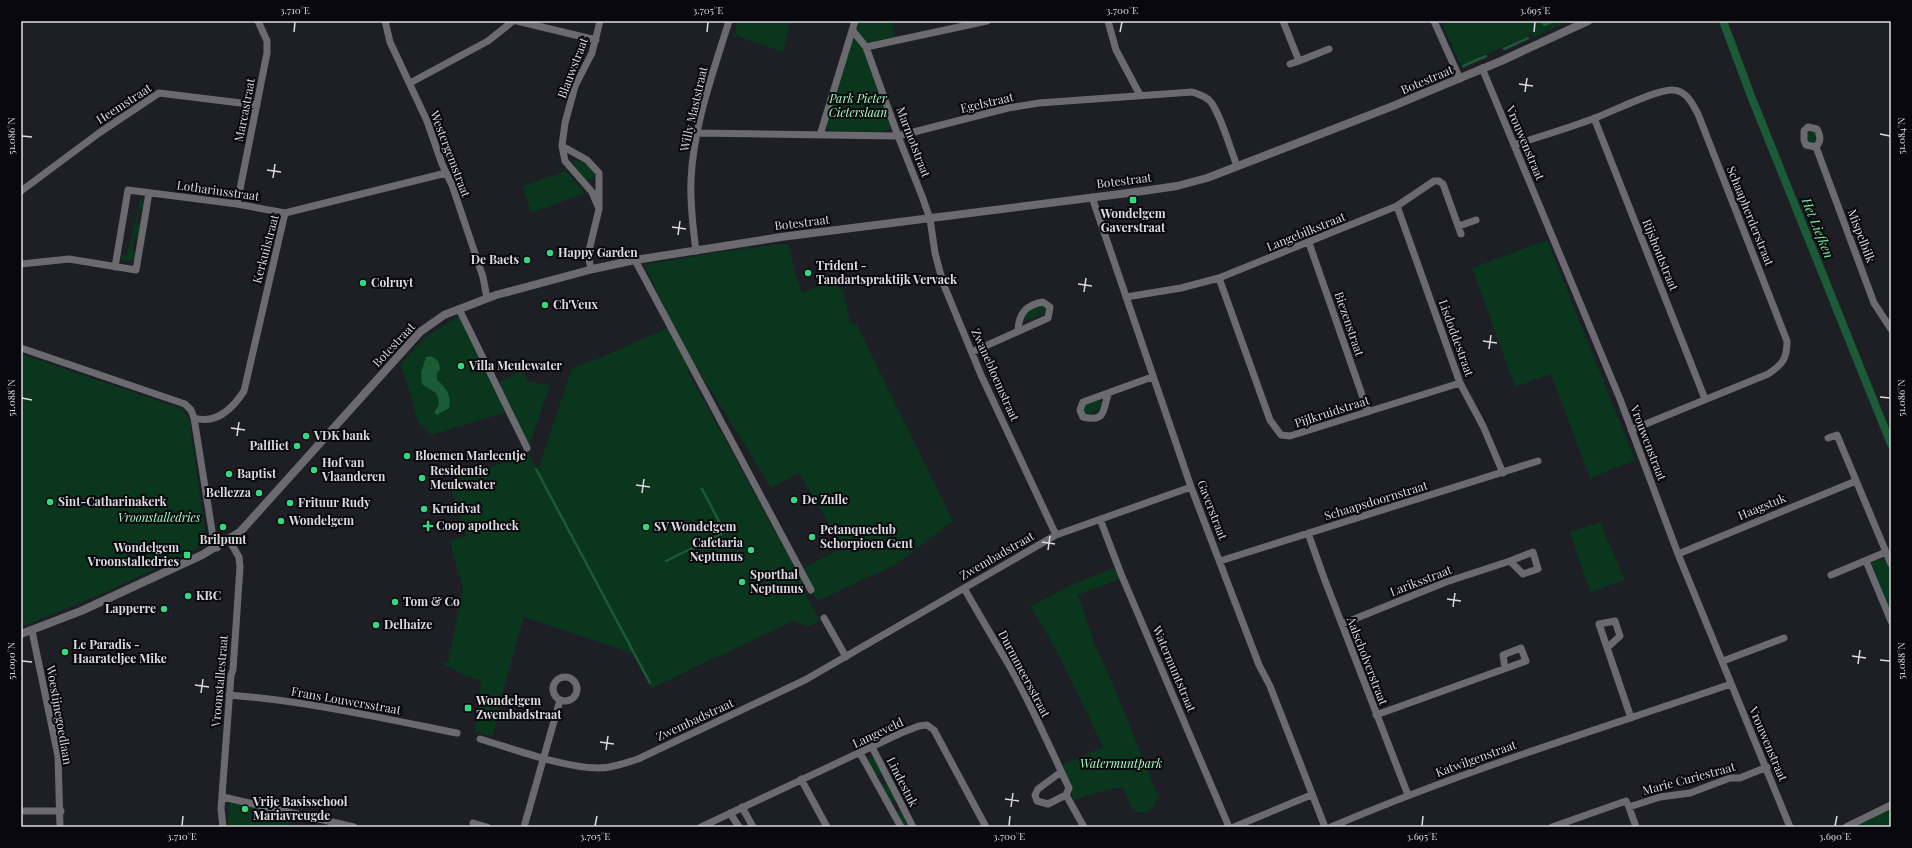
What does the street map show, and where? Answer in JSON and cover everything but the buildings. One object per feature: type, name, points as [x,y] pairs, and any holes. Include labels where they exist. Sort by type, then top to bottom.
[{"type":"street","name":"Marcastraat","points":[[237,204],[268,53],[267,42],[258,21]]},
{"type":"street","name":"Westergemstraat","points":[[385,21],[390,42],[427,121],[446,173],[452,185],[480,270],[487,298]]},
{"type":"street","points":[[410,83],[488,41],[513,21]]},
{"type":"street","points":[[517,21],[596,40]]},
{"type":"street","name":"Blauwstraat","points":[[599,209],[596,199],[588,185],[565,161],[562,146],[565,123],[576,86],[592,53],[600,21]]},
{"type":"street","name":"Willy Maststraat","points":[[696,251],[691,206],[691,186],[697,133],[708,90],[730,21]]},
{"type":"street","points":[[820,135],[854,31],[855,21]]},
{"type":"street","points":[[866,46],[987,21]]},
{"type":"street","points":[[1108,21],[1116,50],[1140,95]]},
{"type":"street","points":[[1283,21],[1299,61]]},
{"type":"street","points":[[1434,21],[1460,79]]},
{"type":"street","name":"Botestraat","points":[[229,540],[243,529],[420,332],[444,315],[487,298],[591,269],[635,260],[781,237],[930,219],[1176,186],[1206,178],[1394,106],[1460,79],[1588,21]]},
{"type":"street","name":"Marmotstraat","points":[[854,31],[866,46],[898,136],[930,219]]},
{"type":"street","points":[[1290,64],[1329,49]]},
{"type":"street","name":"Vrouwenstraat","points":[[1482,68],[1631,430],[1678,554],[1790,827]]},
{"type":"street","name":"Schaapherderstraat","points":[[1514,145],[1594,118],[1656,93],[1672,90],[1684,93],[1698,114],[1787,340],[1787,354],[1780,366],[1768,374],[1631,430]]},
{"type":"street","name":"Egelstraat","points":[[697,133],[898,136],[1008,108],[1039,103],[1192,92],[1202,94],[1210,101],[1221,122],[1237,166]]},
{"type":"street","name":"Heemstraat","points":[[21,191],[99,133],[159,93],[257,105]]},
{"type":"street","name":"Rijshoutstraat","points":[[1594,118],[1705,399]]},
{"type":"street","points":[[562,146],[587,160],[597,170],[600,177],[599,209],[588,255],[591,269]]},
{"type":"street","name":"Mispelbilk","points":[[1816,147],[1874,303],[1891,329]]},
{"type":"street","name":"Kerkuilstraat","points":[[194,418],[204,421],[214,419],[230,408],[244,391],[285,213],[446,173]]},
{"type":"street","name":"Langebilkstraat","points":[[1126,297],[1181,288],[1219,278],[1309,243],[1397,206],[1434,181],[1439,181],[1443,184],[1461,234]]},
{"type":"street","name":"Lothariusstraat","points":[[115,267],[128,190],[237,204],[285,213]]},
{"type":"street","points":[[21,264],[69,259],[136,270],[149,193]]},
{"type":"street","name":"Gaverstraat","points":[[1092,197],[1152,377],[1191,486],[1259,665],[1270,686],[1324,827]]},
{"type":"street","name":"Lisdoddestraat","points":[[1397,206],[1460,383],[1483,426],[1503,472]]},
{"type":"street","name":"Zwanebloemstraat","points":[[930,219],[943,284],[972,352],[1056,535]]},
{"type":"street","points":[[1459,226],[1476,220]]},
{"type":"street","name":"Biezenstraat","points":[[1309,243],[1368,412]]},
{"type":"street","points":[[635,260],[736,448],[776,527],[811,590]]},
{"type":"street","name":"Pijlkruidstraat","points":[[1219,278],[1270,420],[1281,435],[1290,436],[1460,383]]},
{"type":"street","points":[[972,352],[1018,330],[1048,318],[1050,307],[1043,302],[1033,304],[1023,310],[1019,319],[1018,330]]},
{"type":"street","points":[[459,309],[527,448]]},
{"type":"street","points":[[21,348],[185,404],[191,410],[194,418],[213,536],[217,548]]},
{"type":"street","points":[[1109,393],[1152,377]]},
{"type":"street","points":[[1828,438],[1837,435],[1891,564]]},
{"type":"street","name":"Schaapsdoornstraat","points":[[1220,560],[1538,461]]},
{"type":"street","name":"Haagstuk","points":[[1678,554],[1856,481]]},
{"type":"street","name":"Zwembadstraat","points":[[480,739],[544,758],[583,766],[599,768],[616,766],[638,759],[799,683],[1056,535],[1191,486]]},
{"type":"street","name":"Watermuntstraat","points":[[1100,519],[1121,574],[1229,827]]},
{"type":"street","name":"Aalscholverstraat","points":[[1308,533],[1376,715],[1408,795]]},
{"type":"street","points":[[21,634],[32,631],[109,598],[217,548],[229,540]]},
{"type":"street","name":"Vroonstallestraat","points":[[223,827],[222,797],[230,675],[234,670],[240,567],[239,556],[229,540]]},
{"type":"street","points":[[1831,575],[1886,552]]},
{"type":"street","name":"Lariksstraat","points":[[1342,624],[1446,582],[1510,561]]},
{"type":"street","points":[[1866,561],[1891,621]]},
{"type":"street","name":"Durmmeersstraat","points":[[964,588],[1011,668],[1069,788],[1066,795]]},
{"type":"street","points":[[824,618],[846,657]]},
{"type":"street","name":"Woestijnegoedlaan","points":[[32,631],[58,756],[61,811],[60,827]]},
{"type":"street","points":[[1723,661],[1784,638]]},
{"type":"street","points":[[1608,647],[1631,718]]},
{"type":"street","points":[[1376,715],[1504,668]]},
{"type":"street","name":"Katwilgenstraat","points":[[1331,827],[1408,795],[1495,762],[1731,684]]},
{"type":"street","name":"Frans Louwersstraat","points":[[229,695],[264,698],[310,705],[458,733]]},
{"type":"street","points":[[524,827],[560,700]]},
{"type":"street","name":"Langeveld","points":[[701,827],[801,779],[919,726],[927,725],[931,726],[986,827]]},
{"type":"street","name":"Lindestuk","points":[[872,747],[913,827]]},
{"type":"street","name":"Lindestuk","points":[[860,753],[901,827]]},
{"type":"street","name":"Marie Curiestraat","points":[[1552,827],[1626,801],[1629,807],[1660,797],[1690,793],[1730,778],[1740,778],[1766,767]]},
{"type":"street","points":[[1061,772],[1038,788],[1035,795],[1038,801],[1048,804],[1066,795],[1084,827]]},
{"type":"street","points":[[801,779],[827,827]]},
{"type":"street","points":[[1234,827],[1311,795]]},
{"type":"street","points":[[222,797],[354,827]]},
{"type":"street","points":[[1846,827],[1891,805]]},
{"type":"street","points":[[742,807],[753,827]]},
{"type":"street","points":[[1629,807],[1636,827]]},
{"type":"street","points":[[21,811],[61,811]]},
{"type":"street","points":[[730,813],[739,827]]},
{"type":"street","points":[[473,823],[488,827]]},
{"type":"green space","points":[[738,21],[791,21],[783,52],[734,35]]},
{"type":"green space","name":"Park Pieter Cieterslaan","points":[[857,21],[892,21],[895,37],[863,43],[891,125],[888,130],[877,132],[830,131],[825,125]]},
{"type":"green space","points":[[1441,21],[1569,21],[1533,37],[1530,32],[1528,36],[1461,65]]},
{"type":"green space","points":[[1810,132],[1814,132],[1816,133],[1816,141],[1810,142],[1807,139],[1807,135]]},
{"type":"green space","points":[[575,160],[584,163],[591,168],[595,173],[593,179],[586,180],[573,163]]},
{"type":"green space","points":[[566,171],[585,193],[531,213],[523,186]]},
{"type":"green space","points":[[141,198],[145,203],[144,208],[139,210],[137,223],[140,226],[138,236],[134,239],[134,258],[129,261],[124,261],[121,259],[121,254],[127,255]]},
{"type":"green space","points":[[1547,240],[1635,460],[1590,478],[1551,374],[1515,387],[1472,268]]},
{"type":"green space","points":[[788,243],[802,293],[833,281],[844,293],[850,322],[857,325],[953,521],[895,565],[824,598],[816,600],[800,570],[843,547],[799,473],[771,488],[696,366],[687,370],[802,581],[802,588],[820,621],[807,627],[793,621],[652,688],[632,653],[524,617],[504,688],[493,736],[475,732],[481,680],[465,676],[441,663],[448,662],[463,590],[450,541],[467,536],[448,481],[525,456],[528,452],[538,470],[572,368],[605,356],[673,325],[644,265],[712,253]]},
{"type":"green space","points":[[1043,305],[1045,309],[1044,314],[1029,320],[1025,320],[1024,313]]},
{"type":"green space","points":[[459,316],[507,412],[431,435],[418,422],[406,379],[400,365],[424,338]]},
{"type":"green space","name":"Vroonstalledries","points":[[21,354],[182,409],[189,419],[207,544],[106,592],[21,627]]},
{"type":"green space","points":[[521,371],[529,382],[550,385],[529,447],[498,383]]},
{"type":"green space","points":[[1097,400],[1103,403],[1102,407],[1090,415],[1086,413],[1083,408],[1085,404]]},
{"type":"green space","points":[[1600,522],[1625,580],[1590,592],[1570,532]]},
{"type":"green space","points":[[1884,558],[1890,569],[1891,576],[1891,615],[1871,565],[1872,562]]},
{"type":"green space","name":"Watermuntpark","points":[[1114,568],[1119,579],[1078,595],[1094,643],[1117,694],[1159,798],[1147,813],[1133,811],[1123,787],[1103,791],[1074,800],[1062,765],[1103,747],[1060,658],[1030,606],[1073,584]]},
{"type":"green space","points":[[870,757],[874,758],[882,774],[877,777],[868,761]]},
{"type":"green space","points":[[886,782],[896,800],[891,804],[881,785]]},
{"type":"green space","name":"Vrije Basisschool Mariavreugde","points":[[230,802],[292,816],[289,827],[227,827]]},
{"type":"green space","points":[[1891,808],[1891,827],[1853,827]]},
{"type":"green space","points":[[901,810],[911,827],[903,827],[896,812]]},
{"type":"shaded area","points":[[431,356],[438,362],[440,369],[437,373],[437,380],[448,392],[450,400],[449,408],[437,415],[434,413],[439,404],[436,393],[422,384],[421,373],[426,357]]},
{"type":"waterway","points":[[1542,21],[1544,25],[1553,21]]},
{"type":"waterway","name":"Het Liefken","points":[[1723,21],[1751,96],[1891,444]]},
{"type":"waterway","points":[[1504,49],[1528,38]]},
{"type":"waterway","points":[[1463,66],[1486,56]]},
{"type":"waterway","points":[[536,469],[650,683]]},
{"type":"waterway","points":[[666,561],[721,534],[722,527],[702,489]]},
{"type":"place","name":"Wondelgem Gaverstraat","points":[[1133,200]]},
{"type":"place","name":"Happy Garden","points":[[550,253]]},
{"type":"place","name":"De Baets","points":[[527,260]]},
{"type":"place","name":"Trident - Tandartspraktijk Vervack","points":[[808,273]]},
{"type":"place","name":"Colruyt","points":[[363,283]]},
{"type":"place","name":"Ch'Veux","points":[[545,305]]},
{"type":"place","name":"Villa Meulewater","points":[[461,366]]},
{"type":"place","name":"VDK bank","points":[[306,436]]},
{"type":"place","name":"Palfliet","points":[[297,446]]},
{"type":"place","name":"Bloemen Marleentje","points":[[407,456]]},
{"type":"place","name":"Hof van Vlaanderen","points":[[314,470]]},
{"type":"place","name":"Baptist","points":[[229,474]]},
{"type":"place","name":"Residentie Meulewater","points":[[422,478]]},
{"type":"place","name":"Bellezza","points":[[259,493]]},
{"type":"place","name":"De Zulle","points":[[794,500]]},
{"type":"place","name":"Sint-Catharinakerk","points":[[50,502]]},
{"type":"place","name":"Frituur Rudy","points":[[290,503]]},
{"type":"place","name":"Kruidvat","points":[[424,509]]},
{"type":"place","name":"Wondelgem","points":[[281,521]]},
{"type":"place","name":"Coop apotheek","points":[[428,526]]},
{"type":"place","name":"Brilpunt","points":[[223,527]]},
{"type":"place","name":"SV Wondelgem","points":[[646,527]]},
{"type":"place","name":"Petanqueclub Schorpioen Gent","points":[[812,537]]},
{"type":"place","name":"Cafetaria Neptunus","points":[[751,550]]},
{"type":"place","name":"Wondelgem Vroonstalledries","points":[[187,555]]},
{"type":"place","name":"Sporthal Neptunus","points":[[742,582]]},
{"type":"place","name":"KBC","points":[[188,596]]},
{"type":"place","name":"Tom & Co","points":[[395,602]]},
{"type":"place","name":"Lapperre","points":[[164,609]]},
{"type":"place","name":"Delhaize","points":[[376,625]]},
{"type":"place","name":"Le Paradis - Haarateljee Mike","points":[[65,652]]},
{"type":"place","name":"Wondelgem Zwembadstraat","points":[[468,708]]},
{"type":"place","name":"Vrije Basisschool Mariavreugde","points":[[245,809]]}]
